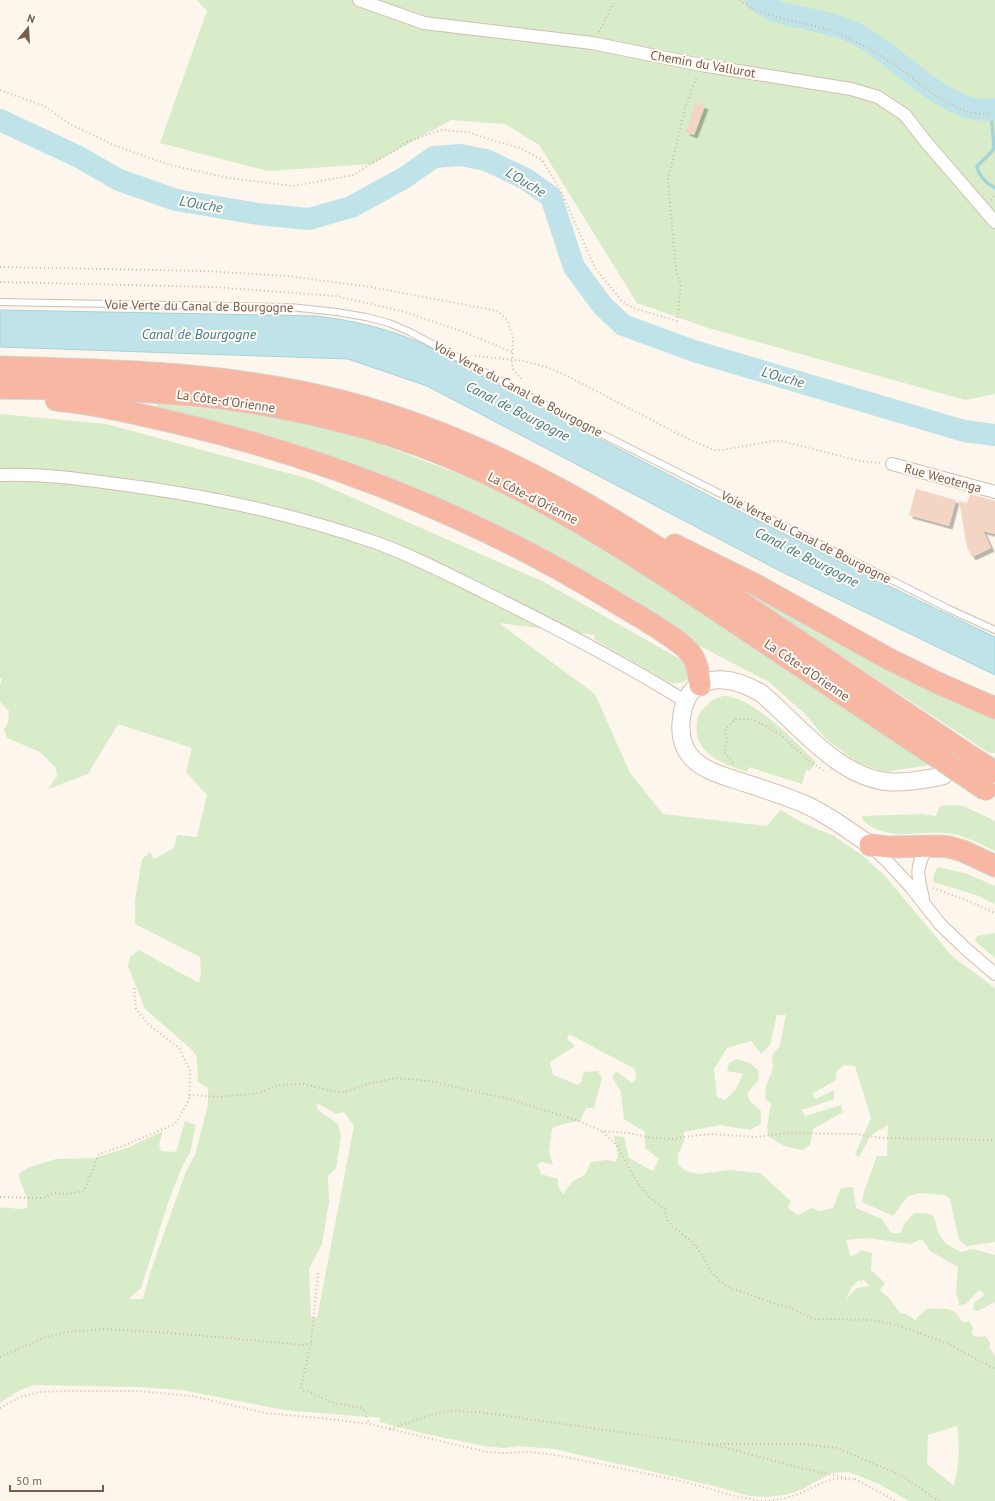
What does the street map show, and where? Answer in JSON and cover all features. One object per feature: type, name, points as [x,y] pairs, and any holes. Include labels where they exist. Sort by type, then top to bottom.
[{"type":"highway","name":"La Côte-d'Orienne","points":[[0,367],[172,373],[220,378],[275,387],[342,401],[392,416],[437,431],[482,450],[529,472],[615,520],[676,558],[970,756],[992,786]]},
{"type":"highway","name":"La Côte-d'Orienne","points":[[0,388],[171,394],[219,398],[267,405],[363,427],[410,442],[455,460],[513,486],[585,525],[647,564],[943,768],[992,786]]},
{"type":"highway","points":[[0,394],[61,400],[143,415],[200,429],[293,456],[335,470],[408,498],[493,535],[544,561],[591,587],[673,639],[688,650],[693,656],[696,663],[700,685]]},
{"type":"highway","points":[[529,472],[756,585],[890,659],[940,684],[995,708]]},
{"type":"highway","points":[[870,845],[888,847],[944,846],[956,848],[995,866]]},
{"type":"main road","points":[[870,845],[838,822],[804,804],[771,791],[716,773],[699,764],[688,753],[681,737],[681,719],[684,701],[693,690],[708,681],[726,679],[751,687],[774,704],[830,757],[845,767],[868,777],[891,782],[905,782],[943,768]]},
{"type":"street","name":"Chemin du Vallurot","points":[[359,0],[424,23],[592,43],[701,65],[851,89],[878,97],[905,115],[926,142],[995,222]]},
{"type":"street","name":"Rue Weotenga","points":[[892,464],[995,492]]},
{"type":"street","points":[[0,474],[41,475],[71,478],[171,492],[282,514],[335,529],[407,555],[478,589],[605,654],[641,674],[684,701]]},
{"type":"street","points":[[870,845],[896,870],[940,924],[960,944],[995,974]]},
{"type":"street","points":[[924,904],[919,883],[919,863],[928,846]]},
{"type":"lane","name":"Voie Verte du Canal de Bourgogne","points":[[0,302],[290,307],[337,312],[389,323],[453,353],[540,402],[949,609],[995,630]]},
{"type":"path","points":[[592,43],[615,0]]},
{"type":"path","points":[[740,0],[763,13],[830,30],[863,45],[900,68],[930,92],[955,107],[981,114],[989,114]]},
{"type":"path","points":[[0,90],[44,106],[70,124],[116,146],[170,165],[229,178],[293,186],[354,175],[370,164],[391,154],[406,142],[440,130],[468,132],[520,148],[542,160],[560,189],[595,268],[622,301],[633,308],[677,321],[681,285],[676,270],[668,180],[685,109],[701,65]]},
{"type":"path","points":[[0,267],[220,272],[287,276],[371,287],[498,311],[507,320],[513,337],[511,360],[513,369],[540,402]]},
{"type":"path","points":[[453,353],[523,361],[547,367],[570,377],[686,438],[714,450],[722,450],[773,441],[860,461],[892,464]]},
{"type":"path","points":[[738,766],[732,763],[724,752],[727,740],[725,730],[735,719],[752,719],[782,736],[806,759],[826,772]]},
{"type":"path","points":[[919,883],[966,900],[995,913]]},
{"type":"path","points":[[0,1197],[43,1198],[54,1193],[66,1194],[84,1191],[100,1154],[175,1124],[189,1100],[190,1070],[178,1048],[149,1025],[136,1009],[134,986]]},
{"type":"path","points":[[189,1095],[219,1097],[259,1092],[279,1085],[304,1084],[327,1090],[344,1092],[368,1084],[396,1078],[429,1081],[509,1099],[576,1120],[602,1131],[621,1132],[652,1138],[671,1139],[700,1134],[755,1136],[788,1133],[856,1134],[882,1138],[995,1140]]},
{"type":"path","points":[[602,1131],[617,1145],[634,1176],[650,1198],[665,1209],[667,1220],[672,1226],[691,1241],[701,1253],[711,1272],[726,1286],[791,1308],[813,1319],[873,1320],[900,1326],[949,1344],[995,1369]]},
{"type":"path","points":[[318,1273],[310,1344],[301,1387],[302,1390],[310,1392],[330,1402],[361,1408],[366,1412],[369,1424]]},
{"type":"path","points":[[0,1357],[46,1337],[68,1332],[104,1329],[172,1333],[306,1345],[310,1344]]},
{"type":"path","points":[[0,1408],[20,1397],[40,1392],[137,1391],[193,1396],[265,1413],[369,1424],[487,1452],[530,1452],[556,1455],[682,1481],[735,1496],[761,1501],[781,1500],[838,1477],[855,1480]]},
{"type":"path","points":[[390,1429],[433,1414],[453,1411],[479,1412],[704,1444],[727,1448],[818,1472],[845,1476],[896,1501]]},
{"type":"path","points":[[704,1444],[806,1444],[837,1448],[902,1476],[939,1501]]},
{"type":"green space","points":[[197,0],[995,0],[995,394],[965,400],[708,328],[637,303],[539,145],[505,124],[451,120],[372,164],[268,171],[160,143],[207,11]]},
{"type":"green space","points":[[156,403],[282,417],[369,440],[464,476],[536,508],[612,554],[713,619],[930,765],[885,772],[858,763],[826,739],[805,714],[769,682],[694,643],[549,557],[158,410]]},
{"type":"green space","points":[[0,414],[106,424],[310,479],[544,582],[687,663],[691,676],[684,682],[672,684],[594,639],[595,635],[499,623],[595,694],[630,773],[663,814],[767,826],[781,810],[803,823],[834,836],[862,855],[885,876],[952,956],[995,988],[995,1242],[967,1246],[959,1240],[950,1199],[945,1195],[921,1193],[908,1196],[893,1216],[862,1202],[877,1156],[887,1156],[888,1125],[871,1135],[859,1157],[855,1154],[871,1118],[855,1066],[844,1065],[836,1072],[836,1080],[812,1094],[816,1099],[834,1090],[834,1099],[802,1110],[805,1116],[841,1105],[843,1112],[813,1129],[810,1145],[802,1150],[784,1146],[769,1137],[767,1128],[771,1104],[765,1098],[766,1086],[773,1068],[772,1056],[780,1045],[786,1015],[777,1015],[770,1045],[761,1054],[751,1041],[727,1048],[714,1069],[717,1097],[725,1100],[736,1089],[743,1074],[727,1071],[729,1063],[737,1059],[750,1063],[759,1071],[758,1081],[747,1093],[750,1101],[761,1111],[761,1124],[750,1130],[720,1125],[684,1132],[684,1142],[678,1154],[678,1164],[685,1171],[699,1174],[730,1170],[760,1173],[791,1201],[788,1208],[798,1215],[811,1208],[820,1211],[833,1208],[841,1188],[853,1187],[856,1208],[882,1219],[891,1233],[901,1233],[904,1224],[914,1213],[929,1214],[935,1219],[938,1231],[943,1240],[950,1246],[961,1252],[973,1249],[995,1255],[995,1302],[978,1311],[973,1310],[974,1303],[985,1294],[979,1290],[966,1304],[959,1305],[956,1291],[958,1267],[930,1251],[921,1239],[911,1244],[866,1238],[846,1240],[851,1257],[862,1250],[872,1253],[871,1270],[885,1283],[880,1290],[890,1299],[900,1313],[906,1314],[915,1320],[926,1309],[949,1309],[956,1313],[963,1323],[969,1321],[974,1329],[971,1332],[974,1336],[985,1336],[988,1339],[990,1344],[989,1347],[995,1356],[995,1501],[909,1501],[879,1484],[849,1472],[832,1473],[801,1490],[785,1495],[766,1497],[749,1496],[714,1486],[554,1449],[519,1446],[504,1448],[484,1446],[426,1434],[380,1422],[380,1417],[284,1410],[182,1390],[139,1387],[34,1385],[20,1390],[0,1403],[0,1208],[27,1208],[28,1203],[26,1194],[19,1178],[19,1173],[30,1167],[56,1159],[94,1158],[127,1148],[163,1131],[159,1144],[161,1151],[176,1152],[185,1121],[196,1125],[190,1153],[183,1165],[170,1197],[141,1288],[129,1299],[143,1299],[151,1270],[186,1171],[195,1155],[208,1105],[208,1088],[198,1082],[197,1057],[191,1049],[145,1009],[128,966],[130,957],[139,950],[199,983],[201,974],[200,957],[135,924],[135,900],[142,859],[150,852],[154,859],[174,848],[177,835],[197,837],[207,795],[186,772],[192,748],[118,724],[88,774],[48,789],[57,776],[56,768],[40,752],[7,738],[4,730],[8,723],[9,711],[0,702],[0,685],[2,679],[0,678]],"holes":[[[569,1034],[635,1069],[636,1078],[632,1083],[616,1071],[612,1077],[621,1092],[624,1119],[645,1132],[645,1148],[659,1159],[653,1171],[629,1158],[624,1137],[614,1136],[618,1156],[615,1162],[607,1160],[591,1162],[585,1175],[573,1181],[563,1194],[558,1187],[558,1179],[541,1174],[537,1164],[542,1162],[553,1165],[549,1152],[552,1128],[567,1123],[580,1121],[586,1108],[594,1108],[602,1078],[598,1071],[584,1072],[581,1082],[578,1085],[553,1075],[550,1062],[575,1046],[567,1039]],[[317,1103],[336,1114],[344,1112],[354,1126],[317,1318],[311,1317],[309,1269],[322,1244],[329,1202],[328,1176],[336,1168],[341,1136],[338,1124],[318,1110]],[[863,1279],[869,1286],[857,1288],[846,1299],[852,1287],[859,1280],[861,1282]],[[957,1426],[958,1456],[954,1486],[927,1464],[928,1435]]]},
{"type":"green space","points":[[753,594],[995,715],[995,753],[989,753],[752,597]]},
{"type":"green space","points":[[723,696],[747,703],[759,711],[785,732],[816,762],[810,771],[806,770],[802,784],[749,767],[747,772],[738,769],[719,761],[704,749],[699,742],[697,733],[698,716],[710,701]]},
{"type":"green space","points":[[940,806],[964,806],[995,821],[995,851],[970,839],[957,835],[943,833],[902,834],[883,831],[863,821],[862,816],[921,814],[936,816]]},
{"type":"green space","points":[[938,867],[968,874],[995,886],[995,904],[979,896],[933,882],[934,874]]},
{"type":"green space","points":[[995,933],[995,958],[975,941],[977,936]]},
{"type":"water","name":"Canal de Bourgogne","points":[[0,310],[317,316],[344,320],[395,333],[421,343],[778,531],[995,637],[995,675],[784,573],[427,386],[348,359],[0,347]]},
{"type":"building","points":[[696,102],[705,106],[694,135],[686,132]]},
{"type":"building","points":[[916,489],[956,500],[949,526],[909,515]]},
{"type":"building","points":[[970,494],[995,501],[995,534],[983,531],[991,548],[972,557],[967,548],[959,501],[967,503]]},
{"type":"waterway","points":[[756,0],[775,11],[825,23],[854,33],[874,45],[934,90],[950,99],[965,106],[980,110],[995,109]]},
{"type":"waterway","points":[[991,110],[994,148],[977,167],[979,174],[983,179],[995,188]]},
{"type":"waterway","name":"L'Ouche","points":[[0,120],[79,157],[119,180],[176,200],[258,214],[309,219],[351,207],[404,178],[434,157],[460,155],[486,160],[526,179],[551,197],[574,267],[602,305],[623,325],[694,351],[964,431],[995,435]]}]
